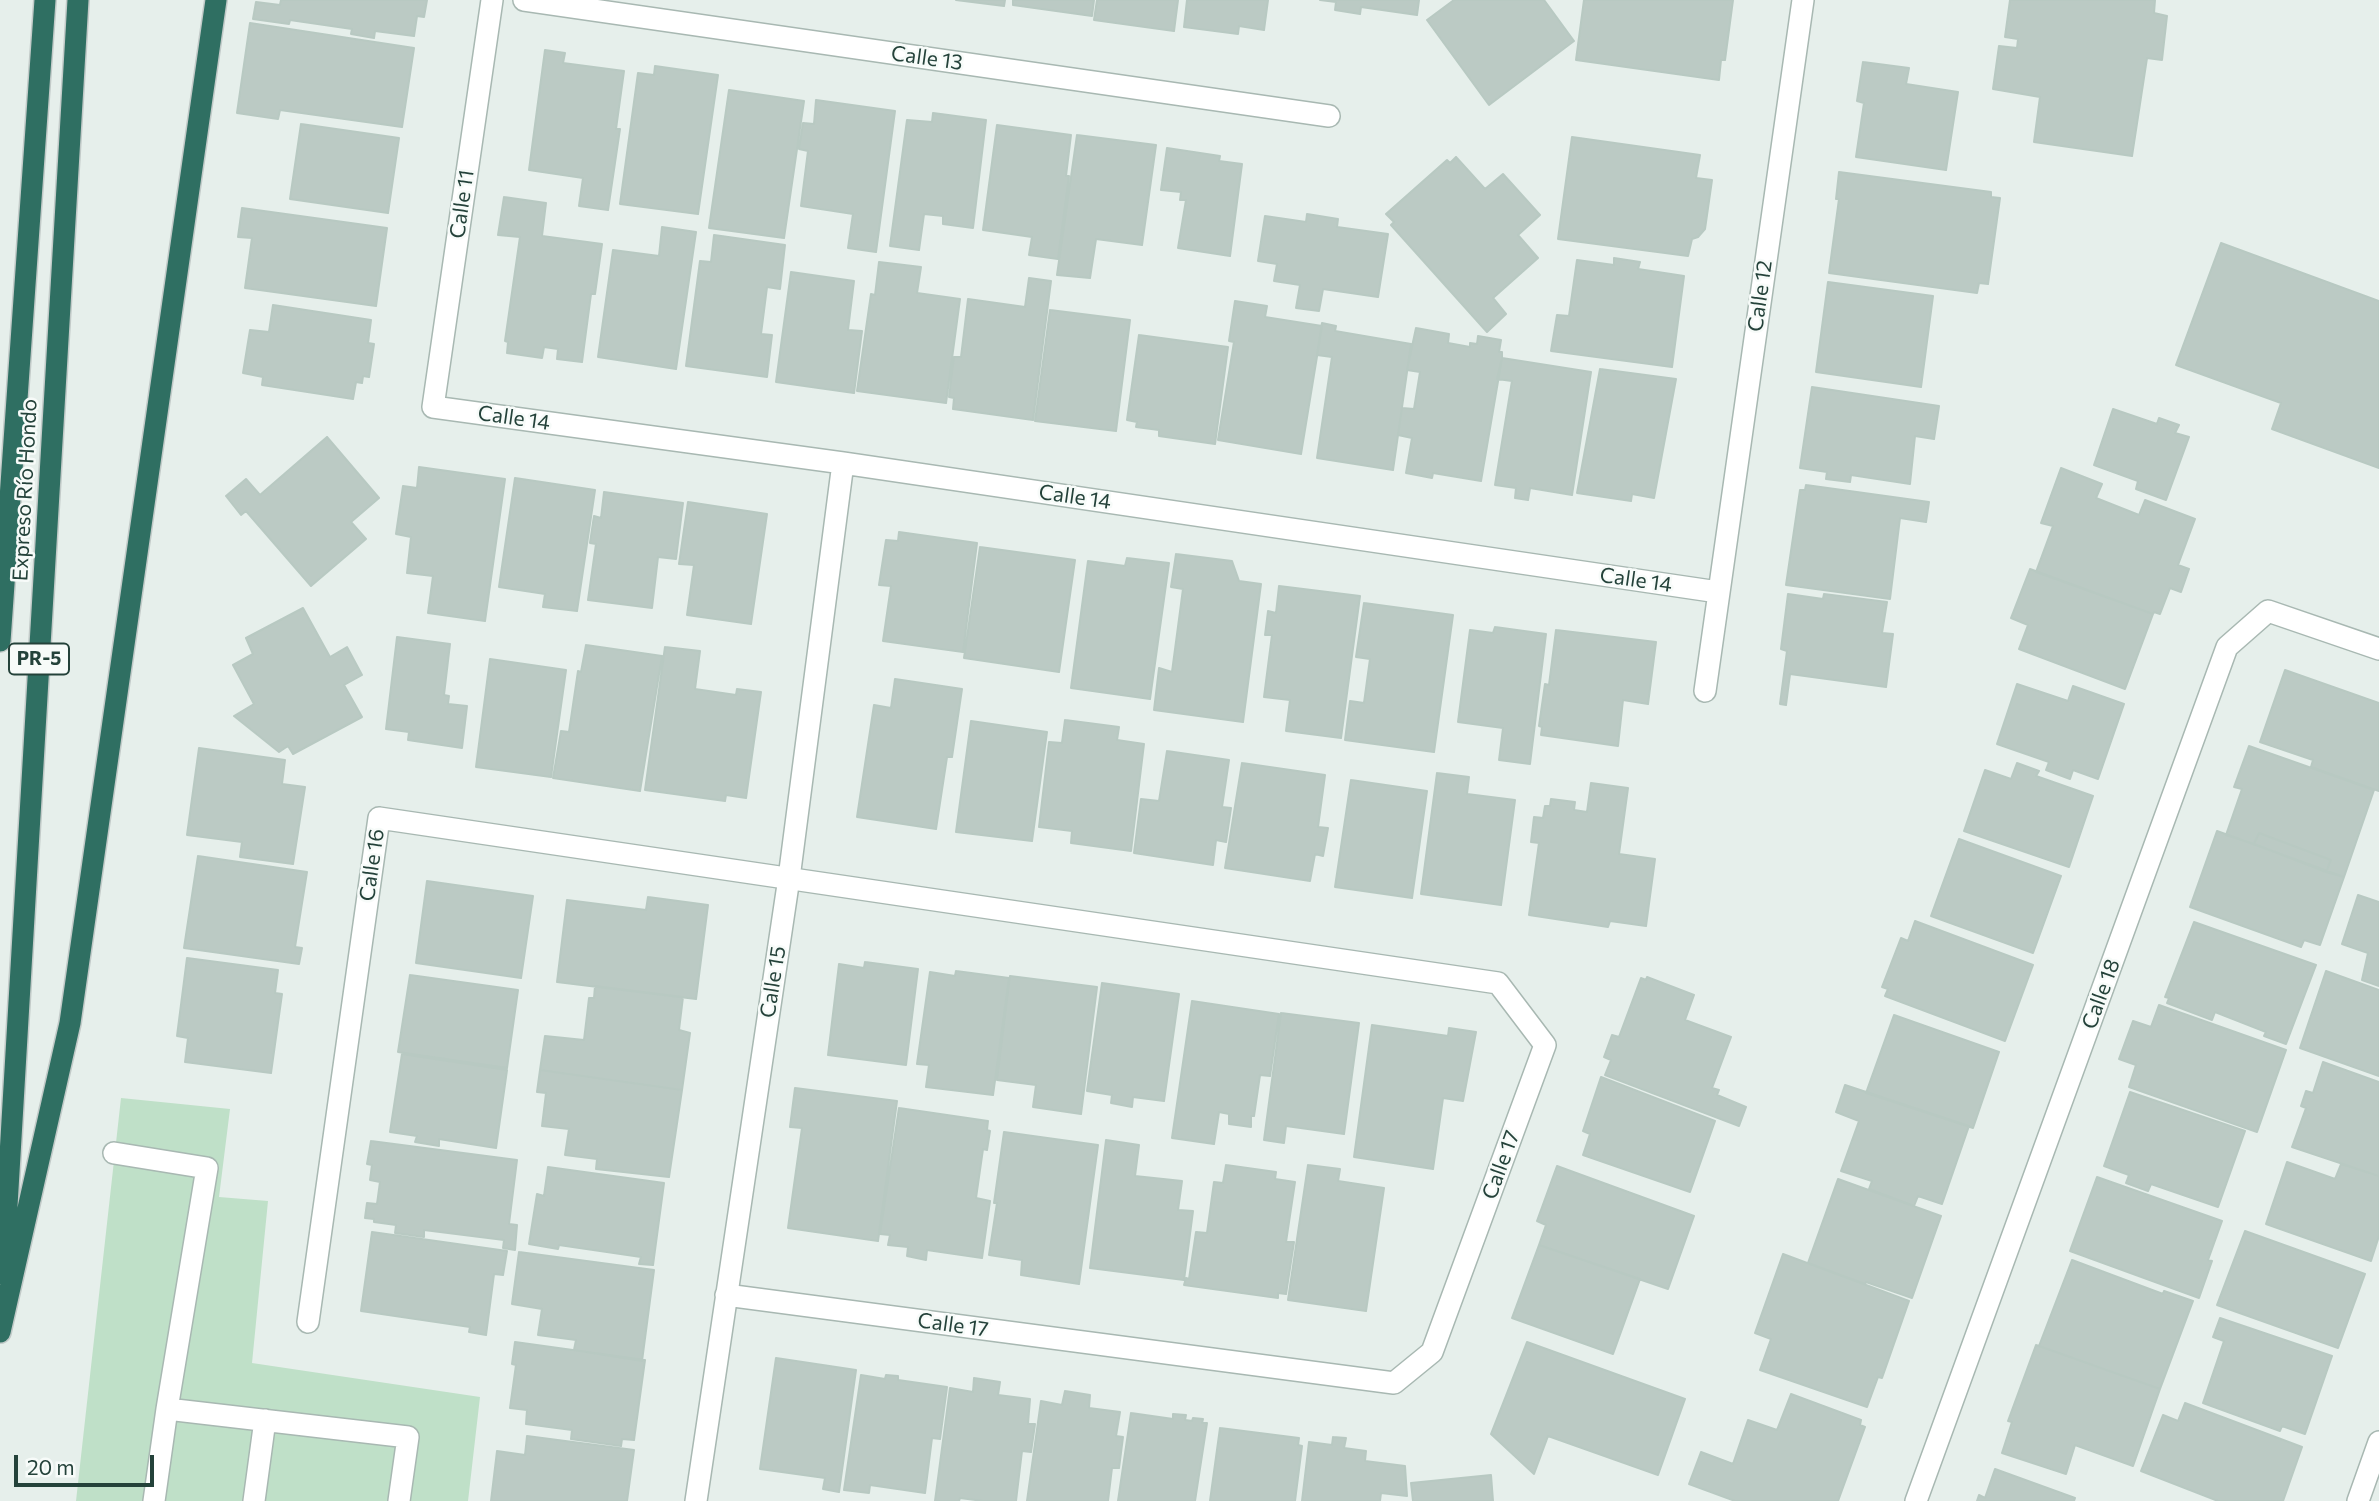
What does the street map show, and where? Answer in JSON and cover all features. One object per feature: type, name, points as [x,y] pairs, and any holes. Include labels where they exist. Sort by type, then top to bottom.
[{"type":"highway","points":[[0,641],[45,0]]},
{"type":"highway","name":"Expreso Río Hondo","points":[[0,1318],[78,0]]},
{"type":"highway","points":[[0,1332],[70,1023],[216,0]]},
{"type":"street","name":"Calle 11","points":[[433,407],[492,0]]},
{"type":"street","name":"Calle 13","points":[[524,0],[1329,116]]},
{"type":"street","name":"Calle 12","points":[[1705,691],[1803,0]]},
{"type":"street","name":"Calle 14","points":[[433,407],[844,463],[1717,592]]},
{"type":"street","name":"Calle 15","points":[[695,1501],[789,878],[844,463]]},
{"type":"street","name":"Calle 18","points":[[1916,1501],[2227,648],[2267,611],[2379,649]]},
{"type":"street","name":"Calle 16","points":[[308,1322],[379,818],[789,878]]},
{"type":"street","name":"Calle 17","points":[[726,1295],[1394,1383],[1432,1352],[1545,1045],[1498,983],[789,878]]},
{"type":"street","points":[[114,1153],[207,1168],[154,1501]]},
{"type":"street","points":[[167,1409],[408,1437],[399,1501]]},
{"type":"street","points":[[254,1501],[265,1420]]},
{"type":"street","points":[[2358,1501],[2379,1442]]},
{"type":"green space","points":[[121,1098],[230,1109],[219,1197],[268,1201],[252,1363],[480,1397],[468,1501],[76,1501]]},
{"type":"building","points":[[281,0],[427,0],[424,17],[417,16],[414,36],[375,31],[374,38],[351,34],[352,29],[290,20],[289,24],[253,19],[256,2],[280,5]]},
{"type":"building","points":[[956,0],[1005,0],[1004,6]]},
{"type":"building","points":[[1013,0],[1094,0],[1092,16],[1013,5]]},
{"type":"building","points":[[1097,0],[1178,0],[1174,31],[1094,20]]},
{"type":"building","points":[[1187,0],[1268,0],[1264,30],[1239,26],[1238,34],[1184,27]]},
{"type":"building","points":[[1320,0],[1419,0],[1417,15],[1361,7],[1360,14],[1335,10],[1336,2]]},
{"type":"building","points":[[1454,0],[1544,0],[1574,41],[1489,105],[1427,20]]},
{"type":"building","points":[[1584,0],[1733,0],[1725,60],[1721,60],[1719,80],[1576,60]]},
{"type":"building","points":[[2010,0],[2155,0],[2154,13],[2167,16],[2162,60],[2147,58],[2132,156],[2034,142],[2040,97],[1993,89],[1999,46],[2017,48],[2018,39],[2005,37]]},
{"type":"building","points":[[250,23],[414,48],[402,127],[280,110],[278,119],[237,113]]},
{"type":"building","points":[[545,50],[565,53],[563,63],[624,71],[616,129],[620,129],[608,210],[579,206],[583,178],[529,170]]},
{"type":"building","points":[[1863,62],[1909,68],[1906,84],[1958,92],[1946,170],[1856,157],[1864,103],[1857,101]]},
{"type":"building","points":[[655,66],[718,75],[698,214],[620,204],[638,73],[654,75]]},
{"type":"building","points":[[729,90],[804,101],[784,238],[709,228]]},
{"type":"building","points":[[816,100],[895,111],[876,252],[848,248],[853,214],[801,206],[808,151],[799,149],[803,123],[814,124]]},
{"type":"building","points":[[933,113],[986,120],[973,228],[943,224],[943,216],[924,214],[919,250],[890,246],[907,120],[932,122]]},
{"type":"building","points":[[301,124],[399,138],[388,213],[290,199]]},
{"type":"building","points":[[997,125],[1071,135],[1066,176],[1069,176],[1058,259],[1029,255],[1032,237],[983,230]]},
{"type":"building","points":[[1077,135],[1156,145],[1142,245],[1096,239],[1090,278],[1057,275]]},
{"type":"building","points":[[1572,137],[1700,155],[1696,178],[1712,180],[1705,229],[1692,239],[1688,256],[1558,239]]},
{"type":"building","points":[[1167,148],[1220,156],[1219,161],[1242,164],[1230,256],[1178,248],[1186,200],[1180,200],[1181,192],[1161,190]]},
{"type":"building","points":[[1456,157],[1485,189],[1503,174],[1540,215],[1518,235],[1538,258],[1493,298],[1506,314],[1487,332],[1391,225],[1394,222],[1386,214],[1447,160],[1450,163]]},
{"type":"building","points":[[1839,172],[1991,192],[1991,197],[2000,198],[1988,284],[1979,283],[1977,293],[1829,273],[1839,199],[1836,199]]},
{"type":"building","points":[[504,197],[546,203],[542,236],[602,244],[595,294],[591,294],[582,362],[557,359],[558,349],[544,347],[542,358],[507,353],[508,342],[505,341],[520,237],[498,235]]},
{"type":"building","points":[[242,208],[387,228],[376,306],[245,288],[252,238],[238,237]]},
{"type":"building","points":[[1307,214],[1338,219],[1337,227],[1388,234],[1378,297],[1323,289],[1319,311],[1296,308],[1300,285],[1274,281],[1277,264],[1258,261],[1265,216],[1306,222]]},
{"type":"building","points":[[662,227],[696,232],[676,369],[598,357],[613,250],[659,256]]},
{"type":"building","points":[[714,235],[785,245],[780,289],[767,287],[761,334],[772,335],[767,377],[686,366],[700,261],[711,262]]},
{"type":"building","points":[[2221,243],[2379,301],[2379,468],[2272,429],[2281,403],[2176,365]]},
{"type":"building","points":[[1614,258],[1640,262],[1638,269],[1684,276],[1672,367],[1551,351],[1557,315],[1569,316],[1577,260],[1614,265]]},
{"type":"building","points":[[879,262],[921,267],[917,293],[960,299],[946,403],[857,391],[871,294],[875,295]]},
{"type":"building","points":[[791,272],[854,281],[848,330],[862,331],[854,393],[776,382]]},
{"type":"building","points":[[1029,278],[1051,281],[1033,420],[953,409],[954,398],[949,397],[954,357],[961,357],[968,299],[1025,307]]},
{"type":"building","points":[[1828,282],[1933,296],[1921,387],[1816,372]]},
{"type":"building","points":[[1235,301],[1267,306],[1265,317],[1322,326],[1301,454],[1218,440],[1234,342],[1229,341]]},
{"type":"building","points":[[273,305],[371,320],[368,343],[374,344],[369,377],[363,376],[362,383],[356,382],[353,399],[262,385],[263,377],[243,373],[250,330],[269,332]]},
{"type":"building","points":[[1050,310],[1130,320],[1116,431],[1035,421]]},
{"type":"building","points":[[1322,323],[1336,326],[1335,331],[1411,344],[1393,470],[1317,458],[1332,357],[1317,355]]},
{"type":"building","points":[[1416,328],[1449,334],[1448,343],[1470,347],[1470,343],[1477,344],[1478,336],[1501,340],[1499,352],[1502,352],[1502,358],[1481,481],[1433,473],[1432,478],[1406,473],[1412,438],[1398,435],[1402,408],[1414,409],[1420,372],[1407,370]]},
{"type":"building","points":[[1139,335],[1228,347],[1215,444],[1159,436],[1159,430],[1136,427],[1137,422],[1127,420]]},
{"type":"building","points":[[1502,358],[1591,372],[1572,495],[1530,488],[1528,500],[1515,498],[1516,488],[1495,485],[1512,381],[1497,379]]},
{"type":"building","points":[[1600,369],[1676,379],[1654,498],[1632,494],[1631,501],[1577,493]]},
{"type":"building","points":[[1812,387],[1939,406],[1934,439],[1915,436],[1910,484],[1851,475],[1850,482],[1826,479],[1827,472],[1800,468]]},
{"type":"building","points":[[2113,409],[2157,424],[2159,418],[2179,425],[2175,433],[2189,437],[2166,500],[2136,489],[2138,481],[2094,465]]},
{"type":"building","points":[[327,437],[379,498],[351,522],[366,539],[311,586],[246,511],[241,515],[226,496],[246,479],[260,495]]},
{"type":"building","points":[[419,467],[505,479],[485,621],[428,613],[433,576],[407,573],[411,537],[396,534],[403,486],[417,488]]},
{"type":"building","points":[[2061,468],[2102,484],[2096,498],[2139,515],[2145,500],[2195,519],[2178,565],[2189,569],[2181,592],[2170,588],[2160,614],[2153,614],[2036,572],[2053,526],[2041,523]]},
{"type":"building","points":[[515,478],[595,490],[577,611],[543,607],[545,594],[499,587]]},
{"type":"building","points":[[1806,485],[1929,502],[1926,522],[1900,518],[1890,599],[1786,585],[1800,490],[1805,490]]},
{"type":"building","points":[[604,492],[683,503],[676,559],[658,557],[652,608],[588,600],[596,544],[590,543],[594,516],[601,518]]},
{"type":"building","points":[[688,502],[767,514],[751,624],[687,615],[694,565],[679,564]]},
{"type":"building","points":[[899,532],[977,543],[963,652],[883,641],[891,586],[879,585],[886,540],[898,541]]},
{"type":"building","points":[[980,547],[1075,560],[1059,672],[964,658]]},
{"type":"building","points":[[1176,554],[1232,561],[1239,581],[1261,584],[1243,722],[1154,710],[1159,668],[1172,672],[1183,589],[1171,587]]},
{"type":"building","points":[[1127,558],[1169,563],[1150,699],[1071,688],[1088,561],[1125,566]]},
{"type":"building","points":[[2030,569],[2153,614],[2125,689],[2019,649],[2028,625],[2011,618]]},
{"type":"building","points":[[1279,586],[1360,596],[1341,738],[1286,731],[1290,700],[1264,697],[1272,635],[1265,635],[1268,611],[1276,613]]},
{"type":"building","points":[[1788,594],[1823,599],[1824,594],[1887,602],[1882,633],[1893,634],[1886,687],[1790,674],[1786,705],[1780,704],[1787,651],[1781,649]]},
{"type":"building","points":[[1364,603],[1453,615],[1434,752],[1345,740],[1350,701],[1364,703],[1370,659],[1356,657]]},
{"type":"building","points":[[303,608],[330,657],[347,647],[362,675],[344,685],[362,717],[293,754],[288,746],[279,752],[234,716],[254,704],[233,665],[253,654],[246,638]]},
{"type":"building","points":[[1495,627],[1546,634],[1530,764],[1499,760],[1503,728],[1458,722],[1470,630],[1493,633]]},
{"type":"building","points":[[1556,630],[1656,642],[1648,704],[1623,700],[1618,746],[1541,735],[1542,727],[1539,726],[1545,684],[1549,685]]},
{"type":"building","points":[[397,637],[450,644],[444,695],[449,696],[448,704],[467,706],[462,748],[408,740],[409,732],[386,729]]},
{"type":"building","points":[[586,645],[662,656],[640,791],[553,778],[561,731],[569,732],[578,671],[581,672]]},
{"type":"building","points":[[665,647],[700,651],[695,689],[736,695],[737,689],[761,692],[746,798],[726,795],[725,801],[645,790]]},
{"type":"building","points":[[490,659],[566,670],[551,777],[476,767]]},
{"type":"building","points":[[2285,670],[2379,703],[2379,791],[2311,767],[2313,760],[2260,742]]},
{"type":"building","points":[[895,679],[962,689],[952,757],[947,757],[936,829],[857,817],[874,705],[891,708]]},
{"type":"building","points":[[2017,684],[2068,701],[2073,686],[2124,704],[2098,779],[2073,770],[2070,779],[2046,770],[2049,762],[1997,744]]},
{"type":"building","points":[[1065,720],[1119,727],[1117,740],[1144,744],[1131,851],[1071,843],[1072,831],[1039,827],[1049,742],[1062,743]]},
{"type":"building","points":[[971,721],[1047,732],[1032,841],[956,832]]},
{"type":"building","points":[[2249,746],[2374,790],[2344,877],[2326,872],[2331,860],[2259,833],[2254,844],[2226,835],[2242,789],[2234,787]]},
{"type":"building","points":[[199,748],[285,760],[282,784],[305,787],[293,864],[240,857],[242,842],[187,835]]},
{"type":"building","points":[[1167,751],[1229,760],[1222,807],[1231,808],[1226,842],[1216,840],[1213,865],[1134,853],[1141,799],[1159,801]]},
{"type":"building","points":[[1242,763],[1325,775],[1318,827],[1328,828],[1323,856],[1315,854],[1310,881],[1225,868]]},
{"type":"building","points":[[2017,763],[2039,771],[2036,776],[2093,796],[2069,867],[1964,831],[1985,770],[2011,779]]},
{"type":"building","points":[[1437,773],[1469,777],[1467,794],[1515,800],[1501,905],[1421,894]]},
{"type":"building","points":[[1351,780],[1427,791],[1412,898],[1335,887]]},
{"type":"building","points":[[1591,783],[1628,788],[1619,854],[1655,859],[1646,926],[1610,921],[1608,927],[1529,915],[1539,843],[1531,842],[1534,817],[1543,818],[1545,806],[1550,806],[1551,799],[1575,802],[1574,810],[1587,812]]},
{"type":"building","points":[[2217,831],[2344,877],[2320,945],[2304,940],[2301,947],[2190,907]]},
{"type":"building","points":[[2259,833],[2331,860],[2326,872],[2254,844]]},
{"type":"building","points":[[1959,839],[2061,876],[2033,953],[1931,916]]},
{"type":"building","points":[[198,856],[307,872],[295,947],[302,948],[299,964],[184,948]]},
{"type":"building","points":[[427,881],[533,896],[521,978],[416,963]]},
{"type":"building","points":[[2358,895],[2379,902],[2379,986],[2362,980],[2368,953],[2342,944]]},
{"type":"building","points":[[648,897],[708,905],[696,999],[557,982],[567,900],[646,910]]},
{"type":"building","points":[[1915,921],[2033,965],[2005,1041],[1885,996],[1888,989],[1882,987],[1901,938],[1908,941]]},
{"type":"building","points":[[2194,922],[2316,965],[2286,1044],[2264,1036],[2266,1032],[2215,1012],[2212,1020],[2167,1003],[2169,998],[2165,997]]},
{"type":"building","points":[[187,958],[278,970],[275,993],[282,994],[271,1073],[185,1062],[188,1038],[177,1036]]},
{"type":"building","points":[[865,962],[918,969],[906,1065],[828,1055],[839,964],[864,968]]},
{"type":"building","points":[[956,971],[1009,978],[993,1095],[926,1087],[929,1065],[917,1064],[930,972],[955,976]]},
{"type":"building","points":[[2326,971],[2379,990],[2379,1076],[2300,1048]]},
{"type":"building","points":[[410,975],[518,990],[507,1068],[398,1052]]},
{"type":"building","points":[[1010,976],[1097,987],[1081,1114],[1033,1107],[1036,1085],[997,1080]]},
{"type":"building","points":[[1647,977],[1694,995],[1685,1020],[1731,1037],[1712,1088],[1719,1090],[1717,1095],[1746,1107],[1739,1126],[1605,1075],[1611,1060],[1604,1057],[1612,1035],[1619,1037],[1641,978],[1646,980]]},
{"type":"building","points":[[1102,983],[1179,994],[1164,1101],[1133,1097],[1132,1107],[1111,1103],[1112,1095],[1087,1091]]},
{"type":"building","points":[[595,986],[683,997],[679,1030],[690,1033],[682,1090],[540,1070],[545,1036],[584,1040],[589,998],[594,998]]},
{"type":"building","points":[[1192,1001],[1279,1014],[1270,1076],[1260,1075],[1251,1127],[1229,1124],[1229,1114],[1219,1112],[1214,1144],[1172,1138]]},
{"type":"building","points":[[2159,1005],[2286,1050],[2257,1132],[2129,1087],[2136,1065],[2119,1059],[2133,1021],[2151,1027]]},
{"type":"building","points":[[1281,1013],[1359,1023],[1344,1134],[1286,1126],[1284,1143],[1264,1140]]},
{"type":"building","points":[[1894,1015],[1999,1052],[1973,1128],[1866,1093]]},
{"type":"building","points":[[1372,1025],[1448,1036],[1449,1028],[1476,1032],[1463,1101],[1443,1098],[1433,1169],[1354,1157]]},
{"type":"building","points":[[402,1054],[507,1070],[496,1148],[439,1139],[439,1146],[415,1142],[417,1136],[390,1132]]},
{"type":"building","points":[[2323,1062],[2379,1082],[2379,1176],[2292,1147],[2306,1108],[2301,1106],[2306,1091],[2313,1093]]},
{"type":"building","points":[[540,1070],[682,1090],[669,1177],[596,1169],[597,1159],[565,1155],[569,1129],[542,1126],[546,1093],[537,1092]]},
{"type":"building","points":[[1601,1077],[1715,1121],[1690,1192],[1583,1155],[1590,1134],[1583,1131]]},
{"type":"building","points":[[1845,1085],[1969,1126],[1942,1204],[1918,1196],[1914,1206],[1869,1189],[1872,1181],[1841,1171],[1859,1121],[1836,1112]]},
{"type":"building","points":[[795,1088],[897,1101],[878,1241],[788,1228],[802,1128],[790,1127]]},
{"type":"building","points":[[2130,1092],[2245,1131],[2218,1207],[2151,1184],[2148,1191],[2126,1183],[2129,1175],[2104,1166]]},
{"type":"building","points":[[899,1108],[988,1121],[987,1130],[990,1131],[987,1150],[983,1149],[976,1198],[990,1201],[982,1258],[927,1250],[926,1260],[907,1256],[908,1247],[888,1245],[890,1235],[880,1234]]},
{"type":"building","points":[[1004,1132],[1098,1145],[1079,1284],[1021,1275],[1022,1260],[989,1255]]},
{"type":"building","points":[[1106,1140],[1139,1145],[1135,1176],[1182,1181],[1178,1210],[1193,1211],[1184,1280],[1090,1268]]},
{"type":"building","points":[[371,1141],[517,1160],[509,1224],[517,1225],[515,1250],[503,1248],[504,1240],[424,1230],[424,1237],[395,1233],[396,1225],[365,1218],[367,1203],[377,1204],[380,1182],[370,1180],[372,1165],[367,1164]]},
{"type":"building","points":[[2287,1162],[2335,1179],[2341,1164],[2379,1176],[2379,1236],[2371,1261],[2266,1224]]},
{"type":"building","points":[[1226,1165],[1276,1172],[1275,1179],[1295,1182],[1286,1242],[1294,1242],[1286,1294],[1278,1293],[1278,1298],[1184,1285],[1186,1278],[1189,1279],[1196,1232],[1207,1233],[1214,1182],[1223,1183]]},
{"type":"building","points":[[1308,1165],[1340,1169],[1338,1181],[1384,1188],[1366,1311],[1288,1300]]},
{"type":"building","points":[[1557,1166],[1694,1216],[1668,1289],[1539,1245],[1546,1225],[1537,1221]]},
{"type":"building","points":[[548,1167],[664,1183],[653,1265],[639,1264],[641,1257],[559,1245],[558,1249],[529,1244],[537,1194],[544,1196]]},
{"type":"building","points":[[2097,1177],[2222,1221],[2208,1260],[2212,1261],[2199,1298],[2070,1251]]},
{"type":"building","points":[[1838,1179],[1941,1216],[1912,1298],[1808,1263]]},
{"type":"building","points":[[2245,1231],[2365,1274],[2338,1348],[2217,1305]]},
{"type":"building","points":[[372,1232],[507,1251],[503,1275],[494,1274],[486,1335],[469,1332],[470,1327],[361,1311]]},
{"type":"building","points":[[1539,1245],[1640,1279],[1613,1354],[1512,1318]]},
{"type":"building","points":[[519,1252],[654,1270],[642,1361],[574,1350],[576,1340],[538,1335],[542,1309],[512,1304]]},
{"type":"building","points":[[1783,1254],[1909,1301],[1882,1378],[1878,1377],[1867,1407],[1760,1370],[1771,1339],[1755,1333]]},
{"type":"building","points":[[2072,1260],[2163,1294],[2164,1291],[2193,1301],[2160,1389],[2039,1346]]},
{"type":"building","points":[[2220,1318],[2332,1356],[2305,1434],[2282,1426],[2280,1431],[2203,1403],[2224,1341],[2213,1337]]},
{"type":"building","points":[[515,1342],[645,1360],[634,1440],[622,1439],[621,1446],[571,1439],[572,1430],[526,1424],[527,1410],[510,1408],[516,1365],[512,1364]]},
{"type":"building","points":[[1527,1342],[1685,1399],[1658,1475],[1548,1436],[1534,1474],[1491,1434]]},
{"type":"building","points":[[2036,1345],[2160,1389],[2133,1466],[2075,1445],[2066,1474],[2002,1453],[2012,1422],[2008,1421]]},
{"type":"building","points":[[776,1358],[856,1370],[839,1492],[823,1489],[825,1478],[760,1469]]},
{"type":"building","points":[[861,1375],[885,1379],[886,1375],[898,1376],[898,1380],[947,1387],[940,1439],[932,1438],[925,1493],[870,1485],[869,1493],[844,1490]]},
{"type":"building","points":[[974,1378],[1000,1382],[998,1395],[1030,1399],[1028,1424],[1035,1424],[1031,1452],[1022,1451],[1016,1501],[960,1498],[959,1501],[935,1501],[950,1388],[973,1392]]},
{"type":"building","points":[[1065,1391],[1090,1395],[1089,1408],[1120,1412],[1116,1436],[1123,1437],[1119,1468],[1112,1468],[1108,1501],[1027,1501],[1041,1401],[1062,1405]]},
{"type":"building","points":[[1791,1394],[1861,1420],[1860,1425],[1865,1427],[1838,1501],[1735,1501],[1689,1484],[1701,1452],[1733,1464],[1748,1420],[1777,1430]]},
{"type":"building","points":[[2185,1403],[2302,1447],[2283,1501],[2218,1501],[2141,1471],[2163,1415],[2178,1421]]},
{"type":"building","points":[[1131,1413],[1173,1419],[1173,1414],[1186,1415],[1185,1420],[1203,1419],[1202,1423],[1207,1423],[1195,1501],[1118,1501]]},
{"type":"building","points":[[1220,1428],[1299,1438],[1298,1445],[1302,1446],[1295,1501],[1210,1501]]},
{"type":"building","points":[[527,1436],[634,1450],[627,1501],[491,1501],[497,1451],[525,1455]]},
{"type":"building","points":[[1333,1437],[1346,1438],[1344,1448],[1366,1451],[1365,1461],[1405,1466],[1407,1496],[1381,1493],[1380,1501],[1302,1501],[1309,1442],[1332,1445]]},
{"type":"building","points":[[1995,1469],[2075,1498],[2074,1501],[1977,1501],[1979,1495],[1985,1498]]},
{"type":"building","points":[[1491,1475],[1493,1501],[1413,1501],[1411,1483]]}]
